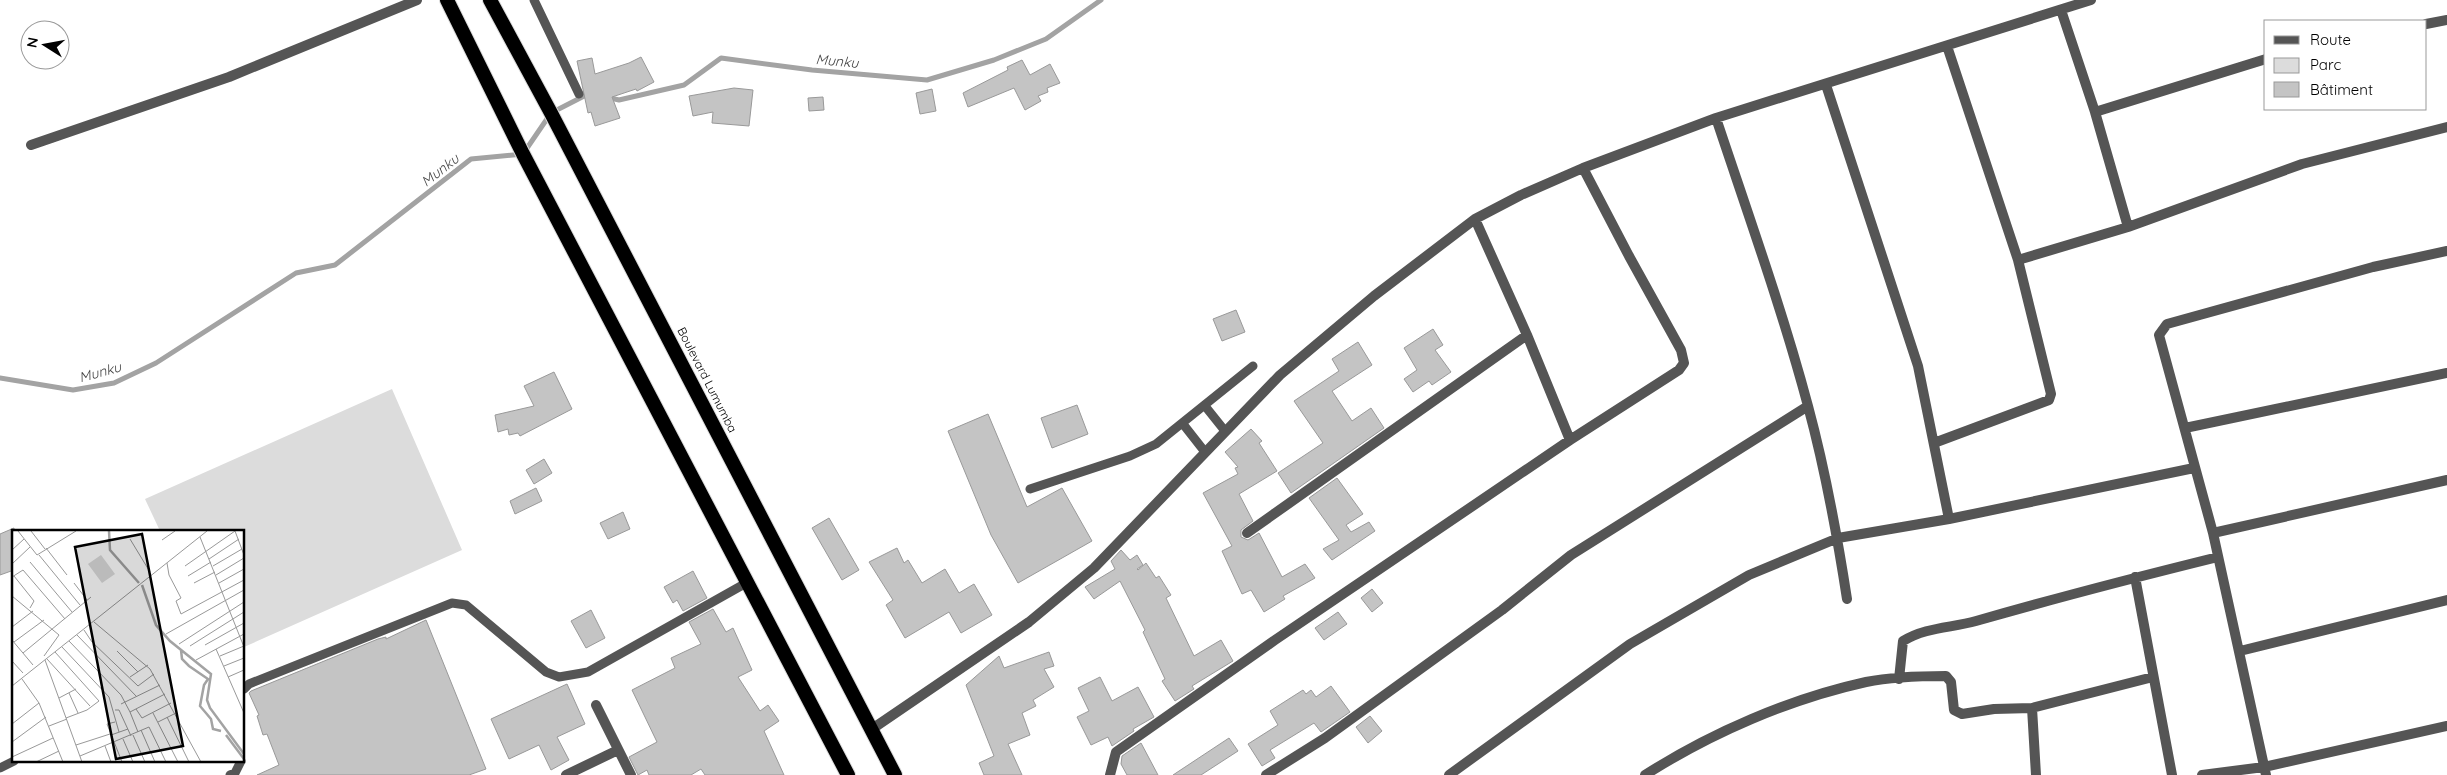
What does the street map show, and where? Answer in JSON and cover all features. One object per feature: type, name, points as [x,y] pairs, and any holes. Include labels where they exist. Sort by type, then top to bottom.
[{"type":"highway","points":[[447,0],[523,154],[848,775]]},
{"type":"highway","name":"Boulevard Lumumba","points":[[490,0],[556,122],[895,775]]},
{"type":"street","points":[[31,145],[229,78],[417,0]]},
{"type":"street","points":[[872,729],[1029,622],[1094,568],[1280,375],[1374,296],[1475,219],[1522,195],[1583,168],[1716,118],[1826,85],[2091,0]]},
{"type":"street","points":[[2061,10],[2095,112],[2128,227]]},
{"type":"street","points":[[2427,24],[2447,20]]},
{"type":"street","points":[[1934,444],[2048,400],[2051,388],[2018,260],[1947,46]]},
{"type":"street","points":[[2095,112],[2264,60]]},
{"type":"street","points":[[1826,85],[1918,366],[1949,519]]},
{"type":"street","points":[[1716,118],[1757,240],[1808,406],[1838,538],[1847,599]]},
{"type":"street","points":[[2018,260],[2128,227],[2302,164],[2447,127]]},
{"type":"street","points":[[1110,775],[1116,752],[1275,640],[1570,440],[1679,370],[1684,363],[1681,350],[1583,168]]},
{"type":"street","points":[[1475,219],[1527,335],[1570,440]]},
{"type":"street","points":[[2265,771],[2213,533],[2159,335],[2167,324],[2373,267],[2447,251]]},
{"type":"street","points":[[1247,533],[1527,335]]},
{"type":"street","points":[[2184,428],[2447,373]]},
{"type":"street","points":[[1266,775],[1325,738],[1502,610],[1571,555],[1808,406]]},
{"type":"street","points":[[1450,775],[1630,644],[1749,575],[1838,538],[1949,519],[2194,468]]},
{"type":"street","points":[[2213,533],[2447,480]]},
{"type":"street","points":[[1900,679],[1903,641],[1924,630],[1966,624],[2091,588],[2218,557]]},
{"type":"street","points":[[2135,578],[2172,775]]},
{"type":"street","points":[[2240,651],[2447,600]]},
{"type":"street","points":[[1645,775],[1671,760],[1762,716],[1867,682],[1949,677],[1952,707],[1956,712],[1962,714],[1994,709],[2032,708],[2153,677]]},
{"type":"street","points":[[596,705],[631,775]]},
{"type":"street","points":[[2032,708],[2036,775]]},
{"type":"street","points":[[2202,775],[2265,771],[2447,726]]},
{"type":"street","points":[[566,775],[618,750]]},
{"type":"lane","points":[[534,0],[579,94]]},
{"type":"lane","points":[[1030,489],[1130,456],[1156,444],[1253,366]]},
{"type":"lane","points":[[1205,406],[1225,431]]},
{"type":"lane","points":[[1183,424],[1205,452]]},
{"type":"lane","points":[[245,688],[249,684],[452,602],[466,605],[546,672],[559,677],[588,672],[748,582]]},
{"type":"lane","points":[[0,768],[12,762]]},
{"type":"lane","points":[[230,775],[235,773],[240,762]]},
{"type":"green space","points":[[392,389],[462,550],[245,647],[245,530],[160,530],[145,499]]},
{"type":"building","points":[[641,57],[654,82],[637,91],[636,89],[612,97],[620,118],[595,126],[591,112],[588,113],[577,61],[592,58],[595,74]]},
{"type":"building","points":[[1022,60],[1030,75],[1050,64],[1060,83],[1047,88],[1048,92],[1038,96],[1041,101],[1025,110],[1014,88],[968,107],[963,93],[1008,70],[1007,67]]},
{"type":"building","points":[[734,88],[753,90],[749,126],[712,123],[713,112],[693,116],[689,96]]},
{"type":"building","points":[[932,89],[936,111],[920,114],[916,93]]},
{"type":"building","points":[[823,97],[824,110],[809,111],[808,98]]},
{"type":"building","points":[[1236,310],[1245,332],[1222,341],[1213,319]]},
{"type":"building","points":[[1433,329],[1443,345],[1435,350],[1451,372],[1432,385],[1429,381],[1413,392],[1404,379],[1417,370],[1404,348]]},
{"type":"building","points":[[1358,342],[1372,365],[1332,391],[1352,421],[1371,408],[1384,428],[1291,493],[1278,473],[1323,443],[1294,401],[1339,371],[1332,359]]},
{"type":"building","points":[[554,372],[572,409],[520,436],[518,433],[509,435],[508,429],[498,432],[495,415],[534,406],[524,386]]},
{"type":"building","points":[[1077,405],[1088,434],[1052,448],[1041,418]]},
{"type":"building","points":[[988,414],[1027,507],[1062,488],[1092,541],[1018,583],[991,535],[948,431]]},
{"type":"building","points":[[1251,429],[1262,441],[1259,443],[1277,471],[1239,494],[1253,521],[1241,530],[1241,537],[1248,540],[1259,533],[1282,577],[1305,564],[1315,578],[1283,596],[1285,599],[1264,612],[1251,590],[1242,594],[1222,551],[1232,546],[1203,493],[1238,474],[1235,468],[1238,467],[1225,452]]},
{"type":"building","points":[[544,459],[552,473],[534,484],[526,470]]},
{"type":"building","points":[[1337,478],[1363,514],[1346,525],[1351,532],[1369,522],[1375,531],[1332,560],[1323,549],[1339,540],[1309,498]]},
{"type":"building","points":[[536,488],[542,501],[515,514],[510,501]]},
{"type":"building","points":[[623,512],[630,529],[608,539],[600,523]]},
{"type":"building","points":[[829,518],[859,570],[842,580],[812,528]]},
{"type":"building","points":[[14,528],[12,530],[12,571],[0,575],[0,534]]},
{"type":"building","points":[[897,548],[904,563],[908,560],[922,583],[945,569],[959,593],[974,584],[992,615],[961,633],[949,612],[905,638],[886,605],[893,600],[869,562]]},
{"type":"building","points":[[1121,550],[1130,560],[1137,555],[1143,565],[1138,570],[1146,563],[1156,578],[1159,576],[1171,595],[1166,598],[1194,656],[1221,640],[1233,661],[1192,686],[1194,689],[1175,701],[1162,681],[1165,679],[1143,632],[1145,630],[1120,581],[1094,599],[1085,587],[1115,569],[1111,561]]},
{"type":"building","points":[[693,571],[707,598],[683,611],[677,600],[673,603],[664,587]]},
{"type":"building","points":[[1372,589],[1383,603],[1372,612],[1361,598]]},
{"type":"building","points":[[713,609],[726,632],[733,628],[752,670],[738,677],[760,711],[768,705],[779,721],[764,731],[784,775],[705,775],[701,769],[691,775],[649,775],[647,770],[638,775],[629,757],[657,742],[632,690],[675,668],[671,658],[701,644],[689,622]]},
{"type":"building","points":[[591,610],[605,638],[586,648],[571,621]]},
{"type":"building","points":[[1338,612],[1347,624],[1324,640],[1315,628]]},
{"type":"building","points":[[426,620],[486,769],[469,775],[257,775],[279,765],[267,734],[263,735],[257,716],[259,715],[249,693],[251,691],[378,639],[386,637],[386,639]]},
{"type":"building","points":[[1049,652],[1054,666],[1044,669],[1054,687],[1033,700],[1036,706],[1022,713],[1030,735],[1008,744],[1022,775],[984,775],[979,763],[994,756],[966,685],[999,656],[1004,668]]},
{"type":"building","points":[[1100,677],[1112,701],[1138,687],[1154,717],[1133,729],[1134,731],[1112,746],[1108,737],[1091,745],[1077,717],[1089,711],[1078,688]]},
{"type":"building","points":[[567,684],[585,724],[557,737],[569,760],[551,770],[539,745],[509,759],[491,719]]},
{"type":"building","points":[[1331,686],[1350,712],[1321,732],[1314,723],[1270,750],[1275,758],[1262,766],[1248,744],[1278,725],[1270,711],[1303,690],[1306,694],[1311,690],[1316,697]]},
{"type":"building","points":[[1370,716],[1382,731],[1368,743],[1356,727]]},
{"type":"building","points":[[1229,738],[1238,751],[1201,775],[1173,775]]},
{"type":"building","points":[[1141,743],[1158,775],[1127,775],[1121,764],[1122,756]]},
{"type":"waterway","name":"Munku","points":[[606,97],[619,100],[684,85],[721,58],[812,70],[927,80],[994,60],[1046,39],[1101,0]]},
{"type":"waterway","name":"Munku","points":[[0,378],[73,390],[114,383],[156,363],[296,273],[335,265],[471,159],[523,154],[551,113],[590,93]]}]
